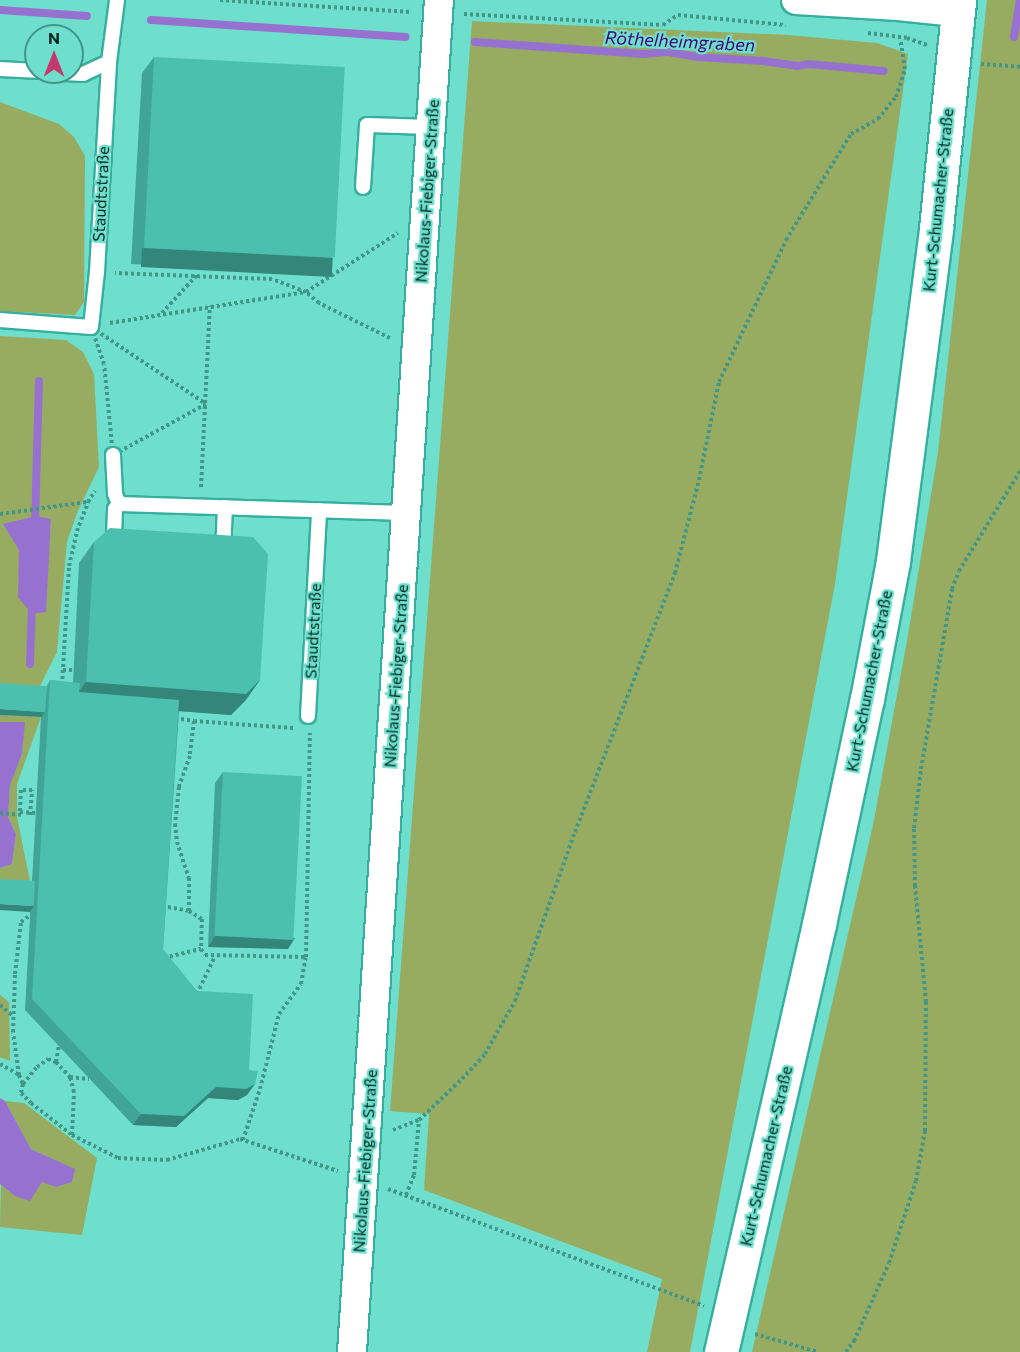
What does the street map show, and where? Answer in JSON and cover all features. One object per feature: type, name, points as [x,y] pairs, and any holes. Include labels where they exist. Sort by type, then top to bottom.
[{"type":"main road","name":"Kurt-Schumacher-Straße","points":[[721,1352],[819,924],[893,561],[936,228],[958,6]]},
{"type":"street","name":"Nikolaus-Fiebiger-Straße","points":[[352,1352],[438,6]]},
{"type":"street","points":[[794,13],[898,6],[958,6]]},
{"type":"lane","name":"Staudtstraße","points":[[91,327],[97,272],[109,62],[117,0]]},
{"type":"lane","points":[[84,74],[109,62]]},
{"type":"lane","points":[[0,69],[24,70]]},
{"type":"lane","points":[[363,187],[367,125],[432,127]]},
{"type":"lane","points":[[0,320],[91,327]]},
{"type":"lane","points":[[114,459],[115,494],[119,504]]},
{"type":"lane","points":[[119,504],[406,513]]},
{"type":"lane","points":[[114,550],[115,509],[119,504]]},
{"type":"lane","points":[[223,557],[225,507]]},
{"type":"lane","name":"Staudtstraße","points":[[308,716],[319,510]]},
{"type":"path","points":[[220,0],[438,6],[663,25],[678,15],[794,13]]},
{"type":"path","points":[[860,32],[900,39],[907,38]]},
{"type":"path","points":[[367,1141],[419,1120],[485,1054],[516,1001],[575,832],[675,573],[699,480],[719,382],[786,240],[851,134],[878,119],[896,97],[905,69],[900,39]]},
{"type":"path","points":[[952,62],[1020,68]]},
{"type":"path","points":[[91,327],[306,292],[426,215]]},
{"type":"path","points":[[97,272],[198,274],[272,279],[306,292],[319,303],[417,352]]},
{"type":"path","points":[[161,314],[198,274]]},
{"type":"path","points":[[200,506],[210,306]]},
{"type":"path","points":[[91,327],[206,404]]},
{"type":"path","points":[[91,327],[104,364],[114,459]]},
{"type":"path","points":[[62,688],[69,566],[77,531],[88,502],[114,459],[206,404]]},
{"type":"path","points":[[846,1352],[854,1341],[889,1263],[916,1181],[925,1131],[926,1002],[915,886],[914,828],[921,769],[952,590],[960,571],[1020,471]]},
{"type":"path","points":[[0,514],[88,502]]},
{"type":"path","points":[[63,670],[73,670]]},
{"type":"path","points":[[179,720],[180,711]]},
{"type":"path","points":[[171,714],[179,720],[288,726],[310,734]]},
{"type":"path","points":[[243,1140],[260,1089],[279,1014],[301,984],[306,957],[304,937],[312,761],[308,716]]},
{"type":"path","points":[[189,911],[189,878],[177,842],[175,824],[179,788],[190,756],[194,721]]},
{"type":"path","points":[[30,815],[31,807],[32,798],[32,790],[21,790],[20,812],[28,813],[36,813]]},
{"type":"path","points":[[0,813],[42,816]]},
{"type":"path","points":[[164,821],[175,824]]},
{"type":"path","points":[[298,893],[306,893]]},
{"type":"path","points":[[158,906],[189,911],[202,919],[201,948],[205,955],[306,957]]},
{"type":"path","points":[[23,1084],[19,1075],[13,1032],[21,922],[39,908]]},
{"type":"path","points":[[296,937],[304,937]]},
{"type":"path","points":[[155,960],[201,948]]},
{"type":"path","points":[[193,1002],[215,956]]},
{"type":"path","points":[[0,1005],[13,1017]]},
{"type":"path","points":[[56,1062],[59,1045]]},
{"type":"path","points":[[72,1136],[74,1092],[70,1077],[56,1062],[48,1059],[37,1067],[23,1084],[21,1093],[72,1136],[118,1158],[167,1160],[216,1144],[243,1140],[364,1180]]},
{"type":"path","points":[[0,1064],[19,1075]]},
{"type":"path","points":[[70,1077],[89,1078]]},
{"type":"path","points":[[419,1120],[414,1175],[405,1195],[689,1300],[729,1318],[760,1337],[818,1352]]},
{"type":"green space","points":[[987,0],[1020,0],[1020,1352],[752,1352],[873,825],[908,635],[938,452]]},
{"type":"green space","points":[[472,21],[788,35],[877,43],[908,54],[835,584],[690,1352],[647,1352],[662,1279],[424,1190],[429,1114],[390,1111]]},
{"type":"green space","points":[[0,102],[59,124],[74,137],[85,156],[84,302],[75,315],[0,311]]},
{"type":"green space","points":[[0,336],[66,340],[83,352],[94,374],[99,467],[77,513],[67,542],[57,652],[38,690],[0,687]],"holes":[[[51,519],[48,561],[20,563],[19,549],[3,524]]]},
{"type":"green space","points":[[0,715],[41,717],[17,784],[17,817],[31,886],[0,885],[0,868],[12,864],[16,834],[8,817],[10,784],[22,754],[24,722],[0,722]]},
{"type":"green space","points":[[0,995],[9,1002],[10,1061],[0,1057]]},
{"type":"green space","points":[[5,1101],[24,1103],[97,1158],[82,1235],[0,1227],[1,1183],[15,1196],[42,1181],[56,1187],[72,1182],[74,1169],[31,1149]]},
{"type":"shaded area","points":[[36,516],[51,519],[46,612],[32,614],[18,597],[19,550],[3,524]]},
{"type":"shaded area","points":[[0,722],[25,722],[22,754],[10,785],[8,817],[16,834],[12,864],[0,868]]},
{"type":"shaded area","points":[[0,1098],[5,1101],[31,1149],[75,1169],[72,1182],[56,1187],[42,1182],[30,1201],[15,1196],[0,1184]]},
{"type":"building","points":[[154,57],[345,67],[335,258],[144,248]]},
{"type":"building","points":[[110,528],[253,537],[268,554],[260,680],[246,694],[86,682],[94,542]]},
{"type":"building","points":[[50,680],[80,683],[79,692],[179,700],[163,949],[197,991],[253,994],[249,1070],[258,1071],[255,1084],[246,1089],[216,1087],[184,1116],[141,1114],[32,999]]},
{"type":"building","points":[[0,683],[47,686],[45,712],[0,709]]},
{"type":"building","points":[[223,772],[302,776],[293,940],[214,936]]},
{"type":"building","points":[[0,879],[35,881],[34,906],[0,904]]},
{"type":"waterway","points":[[1014,37],[1020,1]]},
{"type":"waterway","name":"Röthelheimgraben","points":[[0,10],[87,16]]},
{"type":"waterway","name":"Röthelheimgraben","points":[[151,20],[405,37]]},
{"type":"waterway","name":"Röthelheimgraben","points":[[475,42],[644,54],[669,52],[698,57],[763,61],[797,66],[809,64],[884,71]]},
{"type":"waterway","points":[[35,524],[39,381]]},
{"type":"waterway","points":[[30,664],[32,605]]}]
